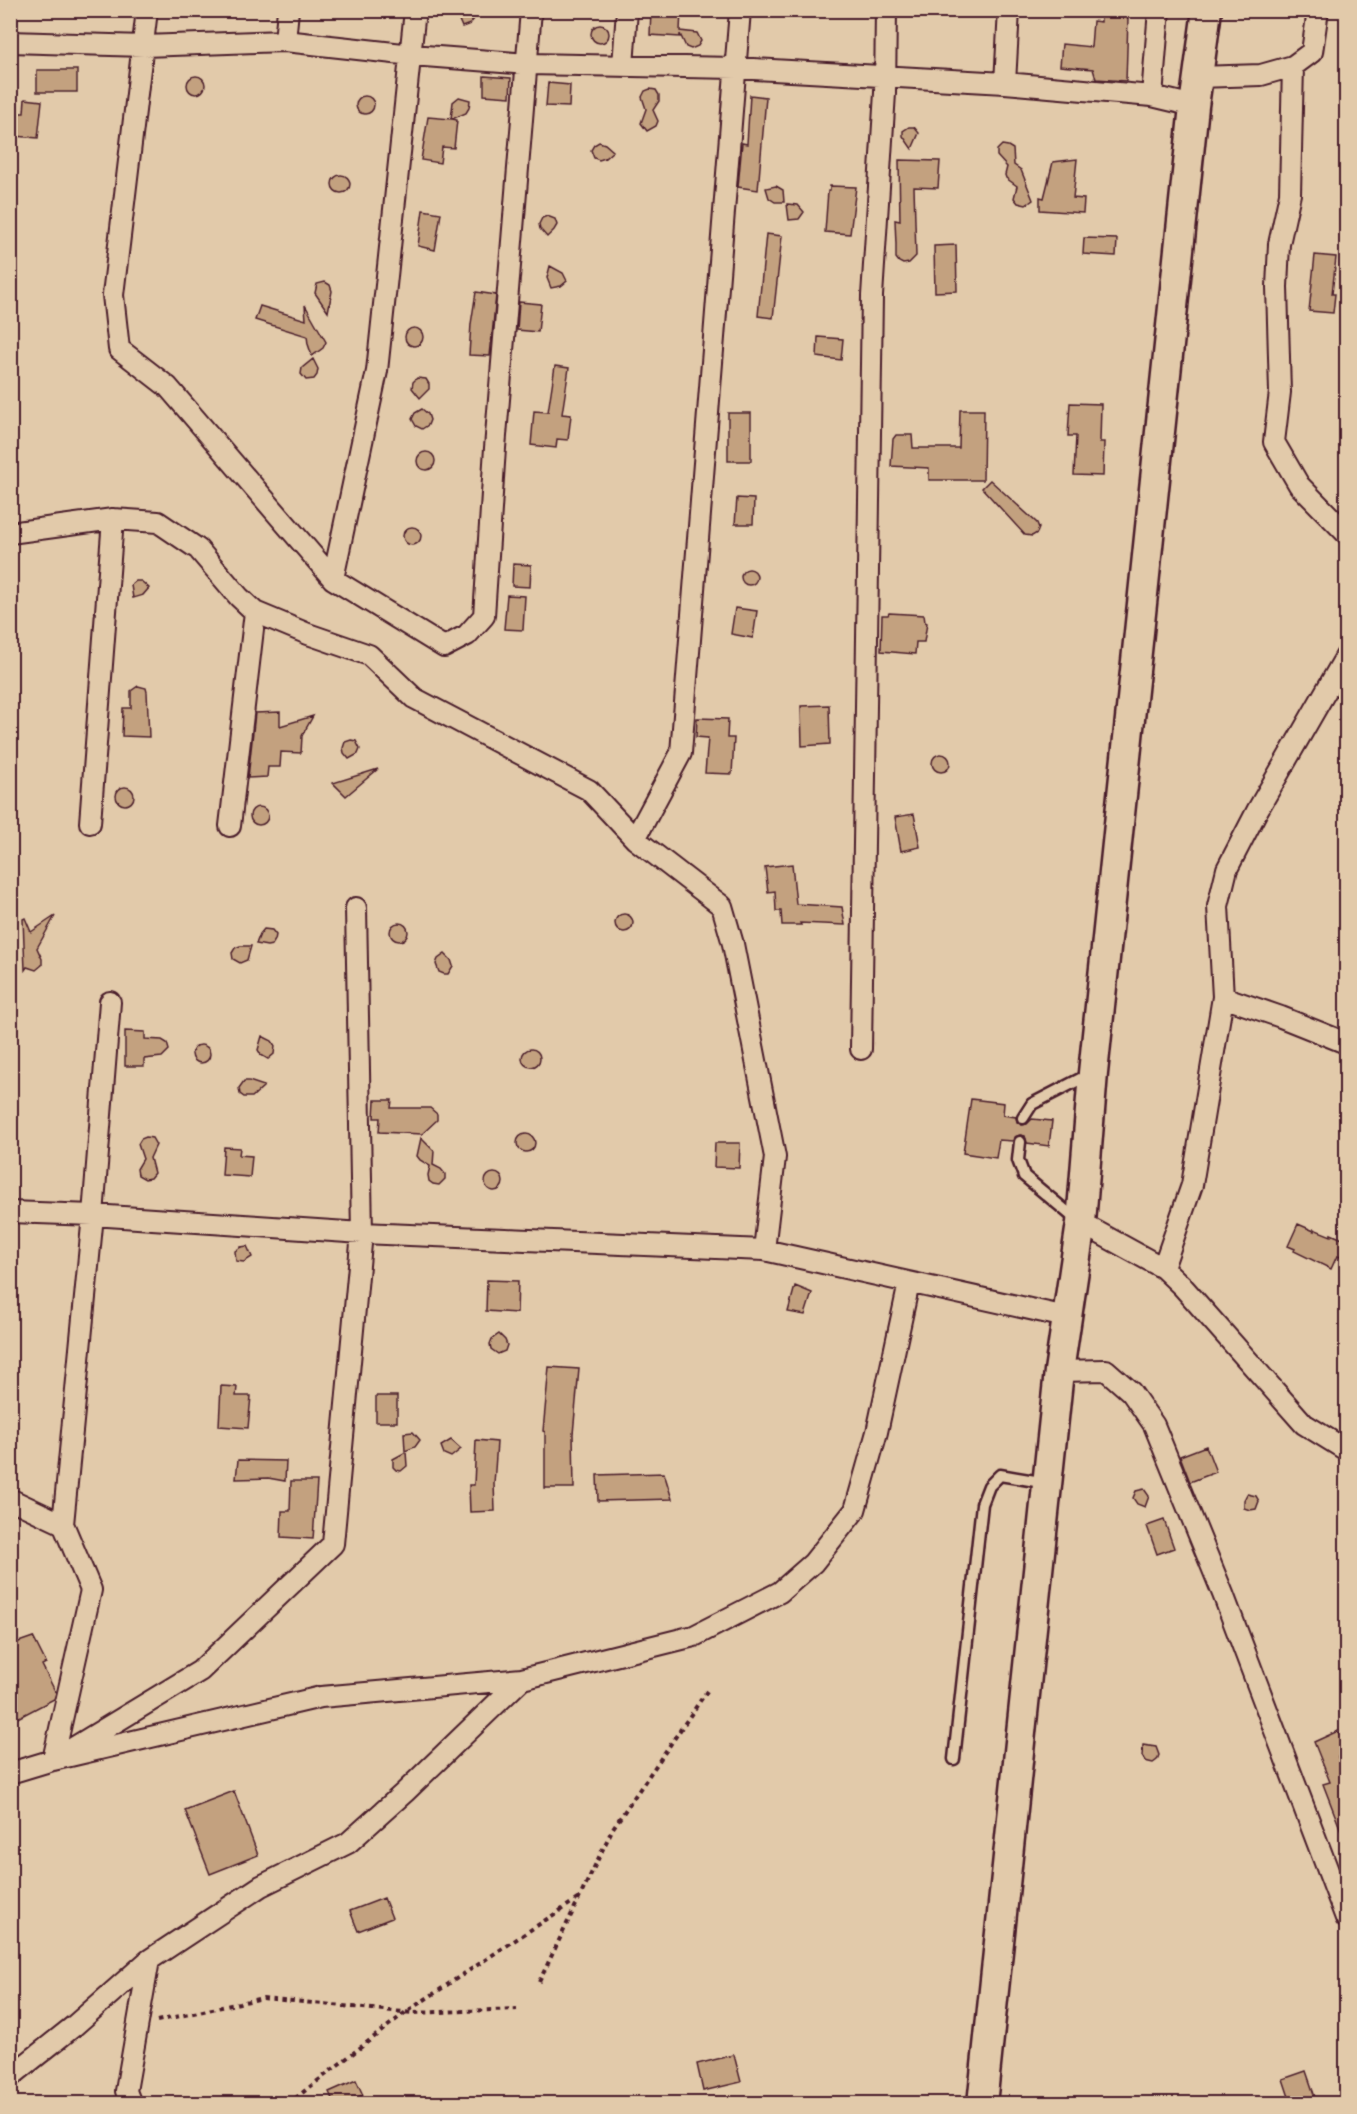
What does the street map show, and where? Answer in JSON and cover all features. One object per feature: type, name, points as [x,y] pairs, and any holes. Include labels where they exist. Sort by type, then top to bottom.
[{"type":"main road","points":[[982,2103],[1059,1371],[1081,1223],[1093,1073],[1194,106],[1207,10]]},
{"type":"street","points":[[147,10],[113,295],[119,348],[168,387],[333,579],[444,647],[467,635],[484,616],[531,10]]},
{"type":"street","points":[[285,41],[288,10]]},
{"type":"street","points":[[333,579],[378,371],[415,10]]},
{"type":"street","points":[[623,66],[627,10]]},
{"type":"street","points":[[635,839],[681,753],[740,10]]},
{"type":"street","points":[[861,1049],[872,296],[886,10]]},
{"type":"street","points":[[1005,83],[1009,10]]},
{"type":"street","points":[[1152,96],[1159,10]]},
{"type":"street","points":[[1198,77],[1261,75],[1293,66],[1312,52],[1318,10]]},
{"type":"street","points":[[10,42],[144,46],[285,41],[412,55],[528,64],[736,68],[1005,83],[1152,96],[1194,106]]},
{"type":"street","points":[[1293,66],[1290,194],[1279,244],[1277,287],[1280,392],[1274,442],[1299,485],[1347,533]]},
{"type":"street","points":[[10,533],[113,519],[159,522],[198,549],[239,597],[255,612],[308,634],[369,655],[414,699],[589,790],[635,839],[722,906],[733,944],[775,1157],[764,1250]]},
{"type":"street","points":[[90,823],[113,519]]},
{"type":"street","points":[[230,826],[255,612]]},
{"type":"street","points":[[1162,1268],[1192,1185],[1223,998],[1218,906],[1227,869],[1257,811],[1347,656]]},
{"type":"street","points":[[53,1760],[200,1671],[333,1544],[362,1233],[356,908]]},
{"type":"street","points":[[1223,998],[1281,1017],[1347,1043]]},
{"type":"street","points":[[53,1760],[91,1590],[63,1524],[93,1215],[110,1002]]},
{"type":"street","points":[[10,1212],[93,1215],[362,1233],[764,1250],[1066,1317]]},
{"type":"street","points":[[1081,1223],[1162,1268],[1182,1286],[1304,1424],[1347,1450]]},
{"type":"street","points":[[10,1773],[53,1760],[321,1697],[522,1679],[694,1636],[780,1592],[813,1563],[855,1510],[877,1432],[909,1283]]},
{"type":"street","points":[[1059,1371],[1106,1370],[1131,1392],[1154,1425],[1223,1594],[1347,1918]]},
{"type":"street","points":[[10,1499],[63,1524]]},
{"type":"street","points":[[10,2077],[74,2026],[148,1960],[261,1886],[348,1843],[405,1792],[522,1679]]},
{"type":"street","points":[[131,2103],[126,2091],[148,1960]]},
{"type":"lane","points":[[1023,1118],[1032,1104],[1093,1073]]},
{"type":"lane","points":[[1020,1142],[1018,1160],[1024,1176],[1081,1223]]},
{"type":"lane","points":[[954,1759],[982,1504],[989,1485],[1000,1475],[1047,1483]]},
{"type":"path","points":[[538,1982],[613,1828],[707,1691]]},
{"type":"path","points":[[288,2103],[406,2012],[579,1898]]},
{"type":"path","points":[[138,2024],[263,1998],[406,2012],[517,2008]]},
{"type":"building","points":[[651,10],[681,10],[680,31],[697,33],[701,41],[698,46],[691,49],[686,47],[680,34],[680,37],[650,35]]},
{"type":"building","points":[[470,11],[474,19],[470,24],[462,27],[458,18],[460,12]]},
{"type":"building","points":[[1101,16],[1126,16],[1128,18],[1126,81],[1096,79],[1093,69],[1060,66],[1062,44],[1091,47],[1093,21],[1101,22]]},
{"type":"building","points":[[600,25],[606,28],[609,34],[606,40],[600,43],[594,40],[591,34],[594,28]]},
{"type":"building","points":[[37,70],[77,70],[77,92],[37,92]]},
{"type":"building","points":[[196,76],[202,79],[205,85],[202,91],[196,94],[190,91],[187,85],[190,79]]},
{"type":"building","points":[[484,76],[511,78],[510,97],[484,95]]},
{"type":"building","points":[[548,83],[570,85],[569,107],[546,106]]},
{"type":"building","points":[[656,90],[659,95],[659,101],[653,110],[658,121],[656,126],[647,131],[641,123],[646,109],[642,97],[645,91]]},
{"type":"building","points":[[750,95],[766,97],[758,190],[738,187],[742,143],[747,144]]},
{"type":"building","points":[[365,96],[371,99],[374,105],[371,111],[365,114],[359,111],[356,105],[359,99]]},
{"type":"building","points":[[459,97],[470,100],[466,113],[452,119],[457,120],[454,148],[442,147],[440,163],[421,160],[428,117],[451,119],[453,102]]},
{"type":"building","points":[[25,99],[42,101],[38,138],[15,136],[16,120],[18,121],[19,113],[24,113]]},
{"type":"building","points":[[914,127],[919,133],[912,149],[903,136],[903,131]]},
{"type":"building","points":[[599,142],[613,151],[599,160],[594,158],[591,150]]},
{"type":"building","points":[[1002,145],[1013,149],[1014,165],[1021,170],[1033,200],[1026,205],[1018,203],[1014,198],[1017,186],[1006,178],[1007,167],[997,156],[997,150]]},
{"type":"building","points":[[1077,159],[1073,198],[1084,199],[1083,213],[1040,210],[1040,197],[1044,198],[1053,162]]},
{"type":"building","points":[[899,160],[940,161],[938,188],[914,187],[916,256],[909,263],[903,264],[896,258],[895,220],[900,221]]},
{"type":"building","points":[[341,175],[347,178],[350,184],[347,190],[341,193],[335,190],[332,184],[335,178]]},
{"type":"building","points":[[776,186],[783,190],[784,202],[775,202],[769,198],[766,188]]},
{"type":"building","points":[[830,186],[856,187],[850,234],[825,232]]},
{"type":"building","points":[[787,204],[798,205],[804,212],[799,219],[789,220]]},
{"type":"building","points":[[423,210],[441,213],[435,250],[418,246]]},
{"type":"building","points":[[547,216],[555,219],[557,225],[547,237],[539,224],[542,218]]},
{"type":"building","points":[[766,234],[782,236],[773,318],[758,316]]},
{"type":"building","points":[[1084,238],[1117,239],[1116,256],[1083,254]]},
{"type":"building","points":[[956,245],[957,291],[935,292],[934,246]]},
{"type":"building","points":[[1315,255],[1336,257],[1332,294],[1335,294],[1333,313],[1309,311]]},
{"type":"building","points":[[550,266],[563,273],[567,281],[561,286],[551,288],[547,278]]},
{"type":"building","points":[[325,282],[330,285],[332,291],[328,312],[315,293],[317,284]]},
{"type":"building","points":[[476,292],[496,295],[490,356],[469,355]]},
{"type":"building","points":[[519,302],[541,304],[538,332],[517,330]]},
{"type":"building","points":[[305,305],[326,342],[323,348],[312,356],[307,336],[255,320],[260,306],[306,320]]},
{"type":"building","points":[[414,328],[420,331],[423,337],[420,343],[414,346],[408,343],[405,337],[408,331]]},
{"type":"building","points":[[818,337],[843,339],[841,360],[817,357]]},
{"type":"building","points":[[313,359],[318,369],[317,375],[314,379],[306,380],[301,374],[302,368]]},
{"type":"building","points":[[555,366],[569,368],[562,414],[571,415],[568,440],[557,439],[556,448],[531,445],[534,411],[548,412]]},
{"type":"building","points":[[417,378],[426,379],[429,384],[429,389],[420,398],[412,388]]},
{"type":"building","points":[[1070,403],[1101,404],[1100,442],[1104,442],[1103,476],[1074,475],[1076,436],[1068,436]]},
{"type":"building","points":[[422,409],[428,414],[430,420],[428,425],[422,429],[416,426],[412,419],[415,413]]},
{"type":"building","points":[[960,410],[984,410],[983,480],[929,480],[929,468],[891,466],[893,439],[896,435],[912,435],[913,448],[959,448]]},
{"type":"building","points":[[728,413],[751,413],[751,461],[728,461]]},
{"type":"building","points":[[426,452],[432,455],[435,461],[432,467],[426,470],[420,467],[417,461],[420,455]]},
{"type":"building","points":[[990,480],[1037,523],[1039,528],[1037,533],[1032,536],[1025,535],[982,488]]},
{"type":"building","points":[[737,498],[754,499],[753,524],[735,524]]},
{"type":"building","points":[[412,527],[418,530],[421,536],[418,542],[412,545],[406,542],[403,536],[406,530]]},
{"type":"building","points":[[513,564],[531,565],[530,587],[512,586]]},
{"type":"building","points":[[746,569],[752,569],[757,577],[755,583],[746,585],[741,580],[741,574]]},
{"type":"building","points":[[136,581],[141,581],[149,588],[143,595],[133,598],[131,585]]},
{"type":"building","points":[[507,595],[525,596],[523,630],[504,629]]},
{"type":"building","points":[[735,608],[757,611],[753,638],[731,634]]},
{"type":"building","points":[[889,613],[924,615],[927,623],[924,642],[916,642],[915,654],[881,651],[882,615]]},
{"type":"building","points":[[138,686],[146,688],[147,692],[149,737],[122,736],[123,708],[131,708],[131,691]]},
{"type":"building","points":[[829,705],[830,744],[802,746],[801,706]]},
{"type":"building","points":[[280,712],[280,726],[313,716],[302,736],[301,753],[281,752],[280,767],[268,767],[267,777],[248,778],[255,713]]},
{"type":"building","points":[[697,718],[728,719],[727,738],[734,738],[732,774],[705,773],[708,738],[696,737]]},
{"type":"building","points":[[356,741],[360,749],[358,754],[349,759],[343,748],[345,742]]},
{"type":"building","points":[[941,754],[947,757],[950,763],[947,769],[941,772],[935,769],[932,763],[935,757]]},
{"type":"building","points":[[378,769],[346,796],[333,783]]},
{"type":"building","points":[[125,787],[131,790],[134,796],[131,802],[125,805],[119,802],[116,796],[119,790]]},
{"type":"building","points":[[259,807],[265,810],[268,816],[265,822],[259,825],[253,822],[250,816],[253,810]]},
{"type":"building","points":[[914,814],[920,847],[901,851],[895,817]]},
{"type":"building","points":[[792,864],[796,904],[842,907],[845,925],[800,923],[801,925],[782,925],[781,911],[776,911],[775,891],[768,892],[765,867]]},
{"type":"building","points":[[624,914],[630,917],[633,923],[630,929],[624,932],[618,929],[615,923],[618,917]]},
{"type":"building","points":[[55,916],[37,948],[42,965],[36,970],[27,967],[25,970],[23,919],[25,918],[31,932]]},
{"type":"building","points":[[399,923],[405,926],[408,932],[405,938],[399,941],[393,938],[390,932],[393,926]]},
{"type":"building","points":[[264,929],[272,930],[276,935],[272,945],[256,944]]},
{"type":"building","points":[[240,946],[251,946],[247,960],[240,963],[233,959],[232,953]]},
{"type":"building","points":[[445,954],[453,966],[448,974],[439,972],[436,964],[438,959]]},
{"type":"building","points":[[125,1031],[145,1032],[145,1039],[162,1040],[167,1043],[169,1050],[162,1057],[144,1059],[144,1066],[125,1066]]},
{"type":"building","points":[[262,1036],[272,1041],[275,1046],[274,1054],[268,1059],[258,1050]]},
{"type":"building","points":[[201,1045],[207,1048],[210,1054],[207,1060],[201,1063],[195,1060],[192,1054],[195,1048]]},
{"type":"building","points":[[531,1049],[537,1052],[540,1058],[537,1064],[531,1067],[525,1064],[522,1058],[525,1052]]},
{"type":"building","points":[[244,1081],[264,1086],[252,1097],[244,1097],[240,1094],[239,1088]]},
{"type":"building","points":[[971,1099],[1004,1103],[1003,1115],[1016,1117],[1017,1122],[1022,1125],[1032,1119],[1052,1121],[1049,1146],[1027,1143],[1025,1136],[1020,1135],[1014,1137],[1013,1141],[999,1140],[996,1158],[963,1153]]},
{"type":"building","points":[[375,1100],[392,1100],[391,1108],[430,1108],[437,1114],[437,1120],[422,1134],[379,1132],[380,1118],[374,1118]]},
{"type":"building","points":[[526,1134],[532,1137],[535,1143],[532,1149],[526,1152],[520,1149],[517,1143],[520,1137]]},
{"type":"building","points":[[146,1137],[152,1138],[156,1145],[150,1158],[154,1173],[150,1178],[145,1179],[138,1175],[137,1169],[143,1159],[138,1144]]},
{"type":"building","points":[[421,1138],[434,1151],[433,1165],[445,1174],[445,1179],[439,1185],[429,1181],[430,1166],[417,1156]]},
{"type":"building","points":[[715,1143],[740,1143],[739,1168],[714,1167]]},
{"type":"building","points":[[224,1147],[240,1148],[239,1155],[252,1156],[250,1177],[222,1175]]},
{"type":"building","points":[[494,1173],[500,1176],[503,1182],[500,1188],[494,1191],[488,1188],[485,1182],[488,1176]]},
{"type":"building","points":[[1298,1224],[1347,1241],[1341,1257],[1337,1256],[1331,1269],[1288,1246]]},
{"type":"building","points":[[247,1246],[252,1257],[244,1262],[236,1261],[235,1251]]},
{"type":"building","points":[[487,1280],[518,1281],[517,1313],[486,1311]]},
{"type":"building","points":[[795,1286],[812,1293],[805,1315],[788,1312]]},
{"type":"building","points":[[499,1334],[507,1345],[505,1351],[498,1354],[491,1349],[490,1344],[492,1339]]},
{"type":"building","points":[[549,1367],[579,1369],[573,1434],[574,1488],[545,1488],[545,1432],[543,1431]]},
{"type":"building","points":[[221,1386],[237,1387],[236,1396],[251,1396],[248,1428],[219,1426]]},
{"type":"building","points":[[376,1396],[397,1396],[397,1422],[376,1422]]},
{"type":"building","points":[[413,1432],[420,1440],[415,1447],[405,1451],[404,1433]]},
{"type":"building","points":[[451,1440],[461,1449],[451,1457],[444,1454],[441,1446]]},
{"type":"building","points":[[476,1440],[497,1442],[495,1511],[470,1512],[469,1485],[474,1485]]},
{"type":"building","points":[[1206,1446],[1216,1472],[1190,1482],[1180,1456]]},
{"type":"building","points":[[406,1452],[407,1466],[401,1471],[396,1470],[393,1467],[393,1459]]},
{"type":"building","points":[[238,1460],[286,1461],[285,1481],[268,1478],[236,1479]]},
{"type":"building","points":[[664,1473],[672,1499],[598,1501],[597,1475]]},
{"type":"building","points":[[291,1481],[317,1481],[313,1539],[281,1537],[282,1511],[290,1511]]},
{"type":"building","points":[[1144,1489],[1149,1496],[1145,1507],[1137,1504],[1133,1498],[1136,1491]]},
{"type":"building","points":[[1247,1494],[1256,1496],[1259,1501],[1256,1509],[1244,1508]]},
{"type":"building","points":[[1164,1520],[1174,1548],[1157,1554],[1147,1526]]},
{"type":"building","points":[[33,1637],[46,1663],[42,1665],[56,1693],[54,1699],[10,1722],[10,1645]]},
{"type":"building","points":[[1338,1731],[1347,1750],[1347,1753],[1338,1757],[1347,1776],[1345,1841],[1323,1784],[1330,1782],[1314,1742]]},
{"type":"building","points":[[1143,1745],[1156,1747],[1159,1755],[1153,1763],[1145,1761],[1142,1756]]},
{"type":"building","points":[[234,1791],[258,1855],[210,1874],[185,1810]]},
{"type":"building","points":[[384,1898],[392,1918],[358,1931],[350,1911]]},
{"type":"building","points":[[734,2055],[741,2082],[703,2091],[697,2064]]},
{"type":"building","points":[[1306,2071],[1317,2103],[1291,2103],[1283,2079]]},
{"type":"building","points":[[356,2080],[363,2095],[344,2103],[334,2103],[329,2092]]}]
